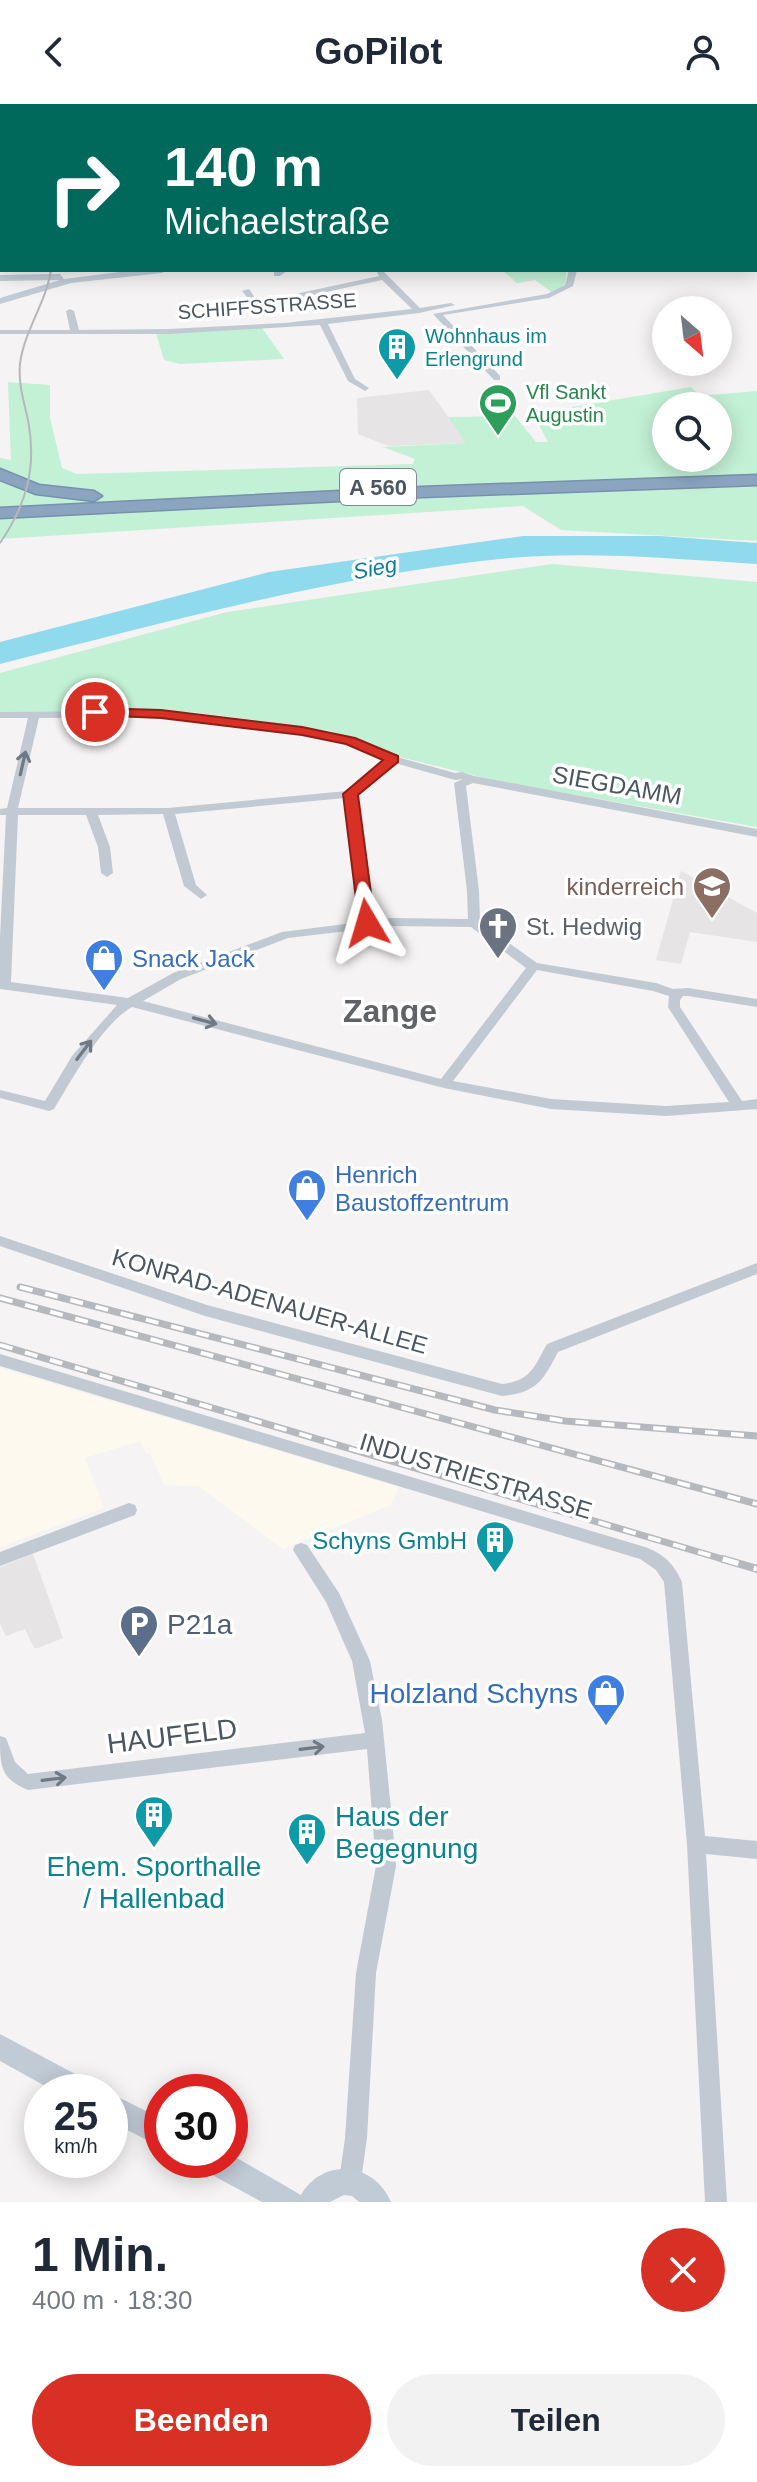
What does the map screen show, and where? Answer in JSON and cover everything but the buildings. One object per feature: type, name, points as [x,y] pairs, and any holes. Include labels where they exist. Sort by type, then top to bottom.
[{"type":"highway","name":"A 560","points":[[0,505],[757,473]]},
{"type":"highway","points":[[0,474],[20,484],[54,492],[153,498]]},
{"type":"highway","name":"A 560","points":[[0,513],[532,487],[757,480]]},
{"type":"highway","points":[[0,519],[95,509]]},
{"type":"street","points":[[0,301],[70,280],[144,272]]},
{"type":"street","points":[[379,272],[419,311]]},
{"type":"street","points":[[497,378],[437,314],[549,296],[569,286],[572,272]]},
{"type":"street","points":[[0,278],[57,277],[70,280]]},
{"type":"street","points":[[257,305],[384,277]]},
{"type":"street","points":[[246,291],[263,314]]},
{"type":"street","name":"SCHIFFSSTRASSE","points":[[0,332],[186,330],[419,311],[451,305]]},
{"type":"street","points":[[70,311],[77,333]]},
{"type":"street","points":[[322,320],[352,381],[365,388]]},
{"type":"street","name":"SIEGDAMM","points":[[0,715],[161,714],[251,723],[339,738],[461,780],[757,833]]},
{"type":"street","points":[[34,715],[6,812],[2,985],[129,1002],[444,1084],[580,1107],[666,1111],[757,1104]]},
{"type":"street","points":[[6,812],[168,811],[350,794],[393,759]]},
{"type":"street","points":[[461,780],[474,923]]},
{"type":"street","points":[[350,794],[367,923]]},
{"type":"street","points":[[168,811],[190,886],[201,895]]},
{"type":"street","points":[[91,813],[104,847],[107,873]]},
{"type":"street","points":[[0,1094],[49,1106],[87,1044],[117,1010],[177,976],[259,943],[300,931],[367,923],[474,923],[534,966],[679,993],[757,1003]]},
{"type":"street","points":[[444,1084],[534,966]]},
{"type":"street","points":[[679,993],[674,999],[674,1007],[739,1106]]},
{"type":"street","name":"KONRAD-ADENAUER-ALLEE","points":[[0,1241],[138,1289],[319,1343],[476,1386],[502,1390],[529,1385],[536,1379],[552,1348],[757,1268]]},
{"type":"street","name":"INDUSTRIESTRASSE","points":[[0,1360],[658,1560],[669,1571],[673,1582],[696,1844],[716,2202]]},
{"type":"street","points":[[0,1559],[129,1510]]},
{"type":"street","points":[[301,1550],[333,1598],[357,1647],[366,1677],[386,1866],[366,1973],[356,2138],[350,2181]]},
{"type":"street","name":"HAUFELD","points":[[0,1744],[7,1767],[15,1778],[28,1782],[374,1740]]},
{"type":"street","points":[[696,1844],[757,1850]]},
{"type":"street","points":[[0,2047],[50,2074]]},
{"type":"street","points":[[246,2178],[290,2202]]},
{"type":"street","points":[[312,2202],[328,2185],[350,2181],[370,2191],[377,2202]]},
{"type":"shaded area","points":[[429,390],[467,443],[388,446],[358,434],[357,398]]},
{"type":"shaded area","name":"kinderreich","points":[[681,871],[757,913],[757,942],[690,932],[681,964],[656,960]]},
{"type":"shaded area","points":[[0,1368],[399,1487],[391,1505],[283,1549],[200,1487],[164,1485],[150,1453],[146,1454],[140,1441],[85,1458],[104,1508],[0,1547]]},
{"type":"shaded area","points":[[33,1554],[63,1638],[38,1648],[34,1648],[25,1629],[6,1636],[0,1624],[0,1567]]},
{"type":"green space","points":[[504,272],[567,272],[565,284],[553,293],[535,280],[517,283]]},
{"type":"green space","points":[[262,328],[284,359],[180,364],[164,360],[156,333]]},
{"type":"green space","points":[[8,382],[50,385],[50,418],[62,468],[77,474],[413,464],[415,459],[383,447],[466,443],[448,417],[515,416],[536,442],[548,442],[538,423],[541,412],[652,394],[652,472],[732,472],[732,393],[757,391],[757,541],[561,530],[523,506],[0,539],[0,458],[11,460]]},
{"type":"green space","points":[[691,387],[696,392],[661,392]]},
{"type":"green space","points":[[552,564],[757,582],[757,827],[497,781],[400,757],[331,731],[191,712],[0,712],[0,673],[227,612]]},
{"type":"water","name":"Sieg","points":[[523,536],[660,536],[757,543],[757,564],[571,555],[444,566],[316,588],[189,616],[0,664],[0,642],[269,572]]},
{"type":"tram line","points":[[0,543],[17,514],[28,484],[30,437],[20,364],[50,272]]},
{"type":"railway","points":[[20,1287],[495,1410],[565,1421],[757,1436]]},
{"type":"railway","points":[[0,1298],[757,1504]]},
{"type":"railway","points":[[0,1345],[729,1561]]},
{"type":"railway","points":[[723,1559],[757,1569]]},
{"type":"place","name":"Wohnhaus im Erlengrund","points":[[397,381]]},
{"type":"place","name":"Vfl Sankt Augustin","points":[[498,437]]},
{"type":"place","name":"kinderreich","points":[[712,920]]},
{"type":"place","name":"St. Hedwig","points":[[498,960]]},
{"type":"place","name":"Snack Jack","points":[[104,992]]},
{"type":"place","name":"Henrich Baustoffzentrum","points":[[307,1222]]},
{"type":"place","name":"Schyns GmbH","points":[[495,1574]]},
{"type":"place","name":"P21a","points":[[139,1658]]},
{"type":"place","name":"Holzland Schyns","points":[[606,1727]]},
{"type":"place","name":"Ehem. Sporthalle / Hallenbad","points":[[154,1849]]},
{"type":"place","name":"Haus der Begegnung","points":[[307,1866]]},
{"type":"district","name":"Zange","points":[[390,1011]]},
{"type":"route","points":[[95,712],[161,714],[328,735],[393,759],[350,794],[367,923]]}]
